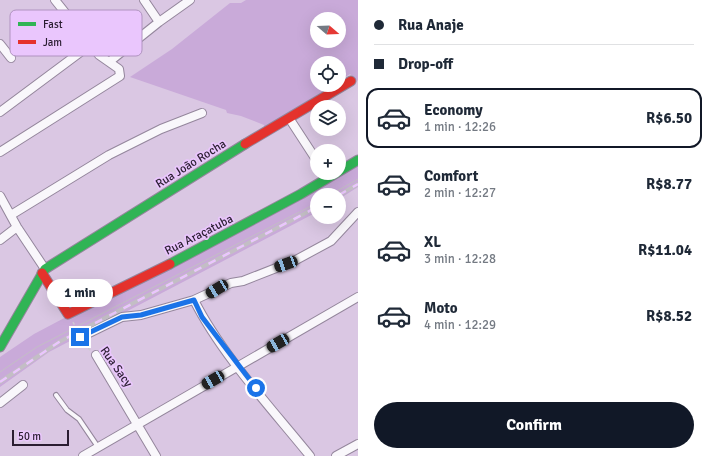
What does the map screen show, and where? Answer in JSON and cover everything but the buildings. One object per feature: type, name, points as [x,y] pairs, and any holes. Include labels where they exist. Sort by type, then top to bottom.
[{"type":"street","points":[[55,0],[63,10]]},
{"type":"street","points":[[144,0],[159,22]]},
{"type":"street","points":[[142,36],[190,0]]},
{"type":"street","points":[[0,44],[11,58]]},
{"type":"street","points":[[0,112],[75,56]]},
{"type":"street","points":[[0,152],[119,77],[120,72],[100,56]]},
{"type":"street","points":[[109,62],[116,56]]},
{"type":"street","name":"Rua João Rocha","points":[[0,347],[43,271],[351,81]]},
{"type":"street","points":[[10,215],[109,154],[161,129],[202,114]]},
{"type":"street","points":[[289,118],[310,150]]},
{"type":"street","name":"Rua Araçatuba","points":[[346,166],[358,160]]},
{"type":"street","name":"Rua Araçatuba","points":[[68,314],[180,259],[320,180]]},
{"type":"street","points":[[0,196],[68,314]]},
{"type":"street","points":[[80,337],[122,317],[141,315],[194,300],[231,283],[243,281],[294,261],[331,241],[358,212]]},
{"type":"street","points":[[0,240],[17,227]]},
{"type":"street","points":[[83,456],[358,297]]},
{"type":"street","points":[[194,300],[202,317],[310,456]]},
{"type":"street","name":"Rua Sacy","points":[[96,355],[156,456]]},
{"type":"street","points":[[0,403],[23,385]]},
{"type":"street","points":[[336,456],[358,444]]},
{"type":"lane","points":[[56,395],[67,410],[79,418],[98,447]]},
{"type":"path","name":"Rua Sacy","points":[[68,314],[85,347],[96,355]]},
{"type":"shaded area","points":[[246,0],[358,0],[358,81],[350,74],[346,77],[346,56],[310,56],[310,92],[322,92],[264,128],[264,125],[241,116],[227,113],[226,110],[130,77],[172,49],[230,3],[241,3]]},
{"type":"shaded area","points":[[358,163],[358,187],[346,195],[346,188],[311,188],[326,180],[346,180],[346,169]]},
{"type":"shaded area","points":[[310,188],[310,216],[49,352],[0,387],[0,357],[34,334]]},
{"type":"tram line","points":[[342,188],[358,179]]},
{"type":"tram line","points":[[0,372],[37,347],[310,207]]},
{"type":"railway","points":[[346,191],[358,184]]},
{"type":"railway","points":[[0,382],[59,342],[310,211]]},
{"type":"traffic: fast","points":[[0,347],[45,269],[245,144]]},
{"type":"traffic: fast","points":[[170,264],[301,194],[358,160]]},
{"type":"traffic: jam","points":[[245,144],[351,81]]},
{"type":"traffic: jam","points":[[42,273],[68,314],[170,264]]},
{"type":"route","points":[[80,337],[122,317],[141,315],[168,306],[194,300],[202,317],[226,351],[256,388]]}]
